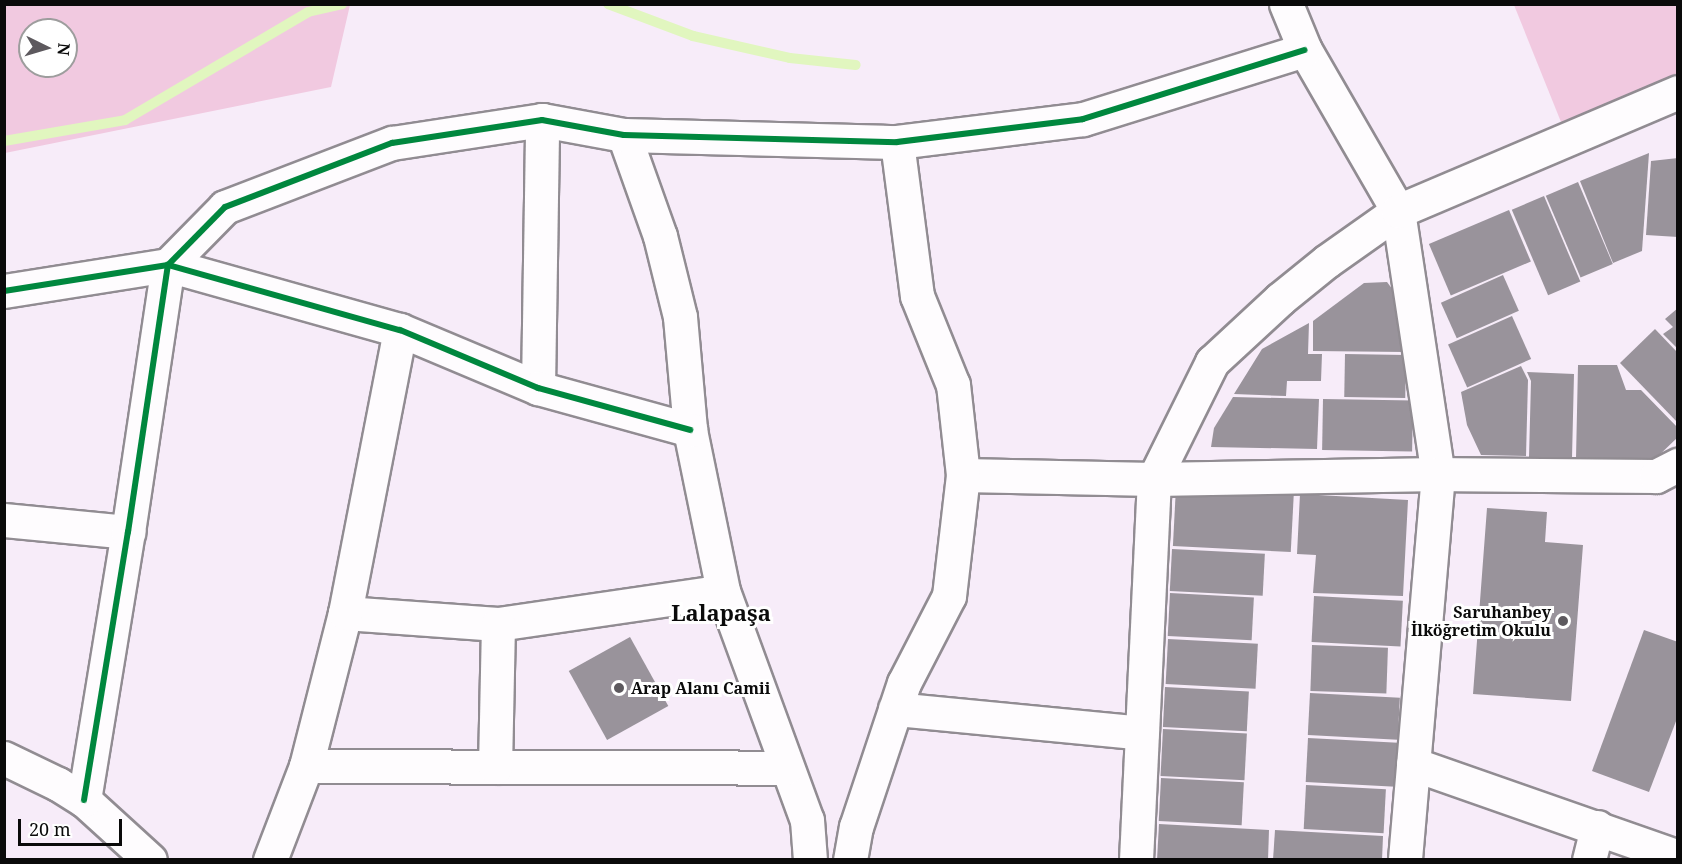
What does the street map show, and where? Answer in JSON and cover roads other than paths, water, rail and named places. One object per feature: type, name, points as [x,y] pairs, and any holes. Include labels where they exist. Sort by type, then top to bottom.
[{"type":"street","points":[[1286,4],[1305,50],[1398,211],[1438,474],[1405,860]]},
{"type":"street","points":[[84,800],[128,532],[168,265],[225,207],[392,143],[542,120],[624,135],[897,142],[1083,119],[1305,50]]},
{"type":"street","points":[[1136,860],[1154,478],[1212,362],[1280,299],[1327,261],[1398,211],[1677,92]]},
{"type":"street","points":[[538,387],[542,120]]},
{"type":"street","points":[[624,135],[660,236],[680,317],[690,430],[723,591],[786,768],[807,820],[810,860]]},
{"type":"street","points":[[850,860],[856,827],[904,683],[949,596],[963,476],[953,385],[917,296],[897,142]]},
{"type":"street","points":[[4,291],[168,265],[400,330],[538,387],[690,430]]},
{"type":"street","points":[[270,860],[306,766],[345,613],[400,330]]},
{"type":"street","points":[[963,476],[1154,478],[1438,474],[1656,476],[1677,465]]},
{"type":"street","points":[[4,520],[128,532]]},
{"type":"street","points":[[345,613],[498,624],[723,591]]},
{"type":"street","points":[[495,767],[498,624]]},
{"type":"street","points":[[895,709],[1142,733]]},
{"type":"street","points":[[4,758],[58,784],[84,800],[150,860]]},
{"type":"street","points":[[1413,764],[1677,857]]},
{"type":"street","points":[[306,766],[786,768]]},
{"type":"street","points":[[1589,860],[1597,827]]},
{"type":"waterway","points":[[4,141],[125,120],[308,12],[342,4]]},
{"type":"waterway","points":[[608,4],[693,36],[790,58],[856,65]]},
{"type":"place","name":"Saruhanbey İlköğretim Okulu","points":[[1563,621]]},
{"type":"place","name":"Arap Alanı Camii","points":[[619,688]]},
{"type":"district","name":"Lalapaşa","points":[[721,613]]}]
